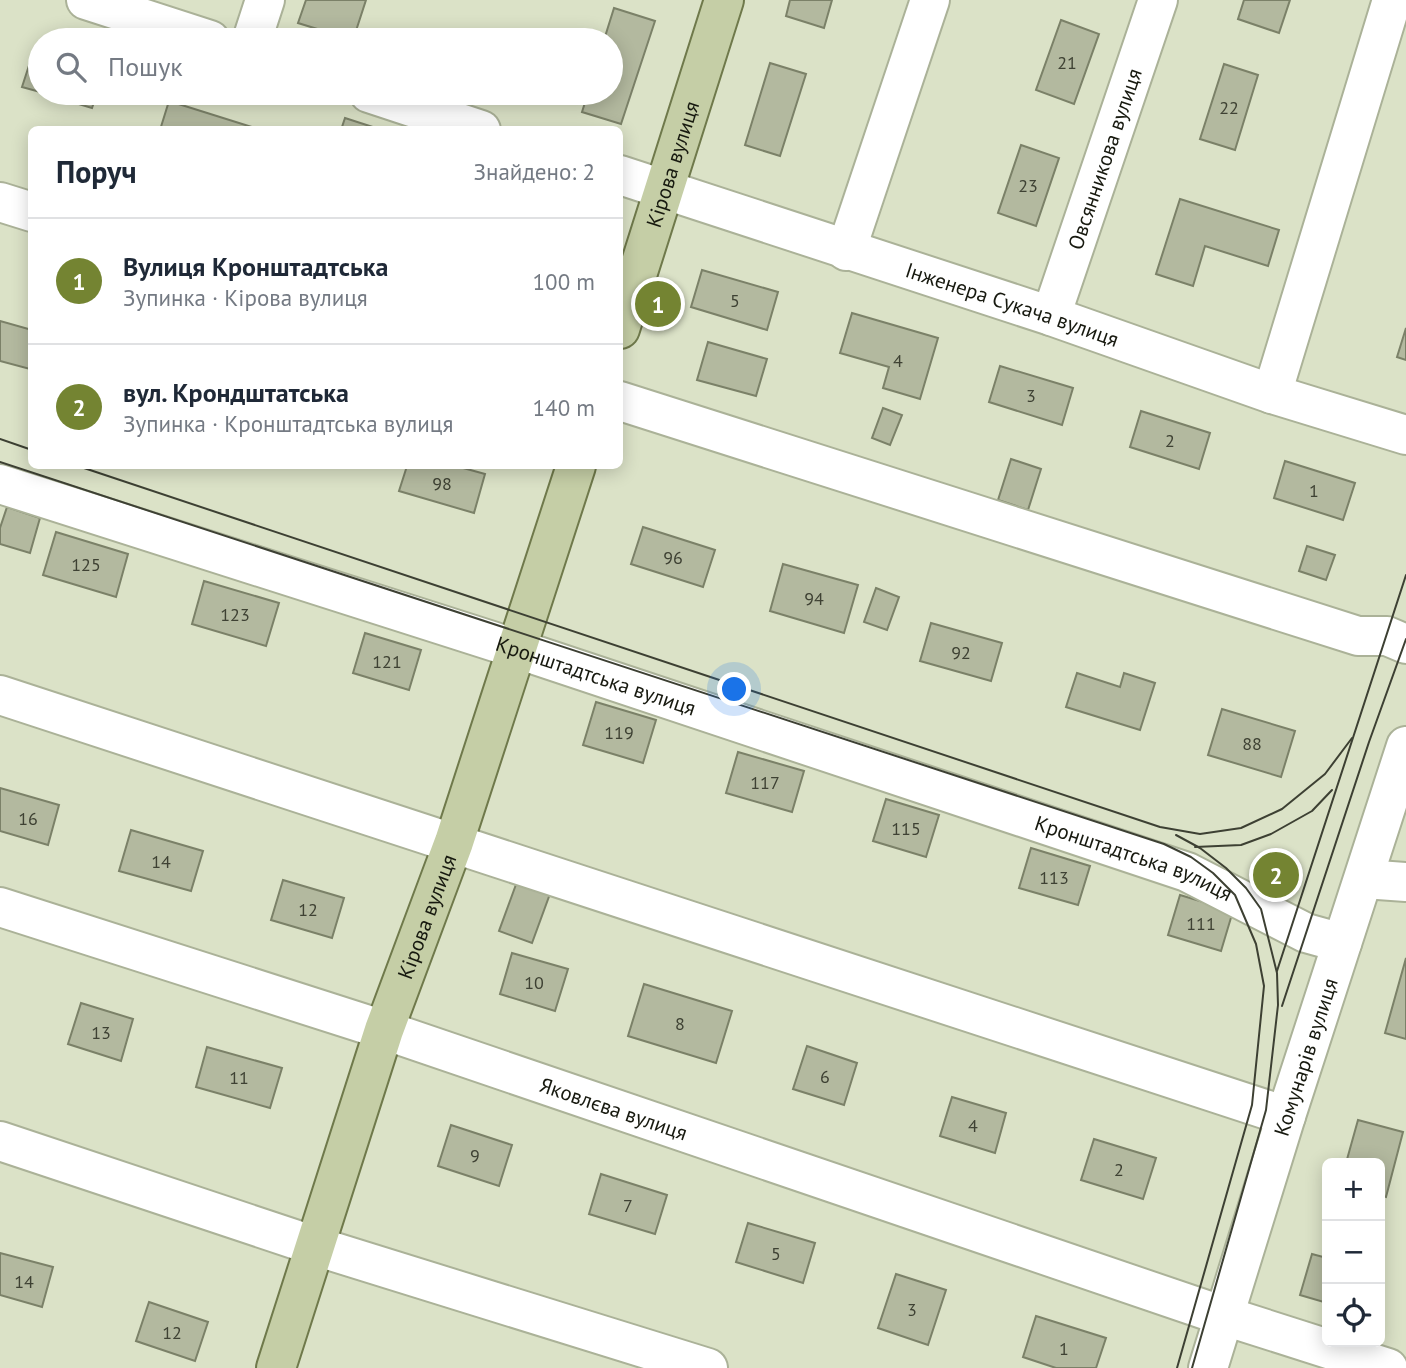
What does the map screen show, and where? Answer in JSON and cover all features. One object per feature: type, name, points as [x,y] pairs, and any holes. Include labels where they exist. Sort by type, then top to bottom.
[{"type":"main road","name":"Кірова вулиця","points":[[623,320],[724,0]]},
{"type":"main road","name":"Кірова вулиця","points":[[276,1368],[384,1030],[454,842],[575,469]]},
{"type":"street","points":[[86,0],[172,28]]},
{"type":"street","points":[[256,28],[265,0]]},
{"type":"street","points":[[846,251],[930,0]]},
{"type":"street","name":"Овсянникова вулиця","points":[[1051,316],[1158,0]]},
{"type":"street","points":[[1272,394],[1392,0]]},
{"type":"street","points":[[405,105],[469,126]]},
{"type":"street","name":"Інженера Сукача вулиця","points":[[623,176],[1051,316],[1272,394],[1406,435]]},
{"type":"street","points":[[0,202],[28,211]]},
{"type":"street","points":[[623,402],[1358,636],[1387,636],[1406,644]]},
{"type":"street","name":"Кронштадтська вулиця","points":[[0,484],[517,649],[1187,872],[1306,933],[1342,943]]},
{"type":"street","points":[[0,695],[1286,1115]]},
{"type":"street","name":"Комунарів вулиця","points":[[1208,1368],[1286,1115],[1406,746]]},
{"type":"street","points":[[1364,879],[1406,882]]},
{"type":"street","name":"Яковлєва вулиця","points":[[0,907],[384,1030],[1209,1311],[1388,1368]]},
{"type":"street","points":[[0,1141],[316,1246],[708,1368]]},
{"type":"building","points":[[306,0],[366,0],[357,28],[314,28],[298,23]]},
{"type":"building","points":[[790,0],[832,0],[824,28],[786,16]]},
{"type":"building","points":[[1244,0],[1290,0],[1279,33],[1238,19]]},
{"type":"building","points":[[614,8],[655,21],[621,124],[582,112],[584,105],[623,105],[623,28],[608,28]]},
{"type":"building","points":[[1061,20],[1099,34],[1074,104],[1036,90]]},
{"type":"building","points":[[770,63],[806,74],[780,156],[745,145]]},
{"type":"building","points":[[1224,64],[1258,75],[1235,150],[1200,139]]},
{"type":"building","points":[[28,68],[28,89],[22,87]]},
{"type":"building","points":[[168,105],[182,105],[249,126],[161,126]]},
{"type":"building","points":[[345,118],[370,126],[342,126]]},
{"type":"building","points":[[1021,145],[1059,158],[1036,226],[998,213]]},
{"type":"building","points":[[1180,199],[1279,230],[1268,266],[1205,246],[1193,286],[1156,274]]},
{"type":"building","points":[[702,270],[778,292],[767,330],[691,307]]},
{"type":"building","points":[[852,313],[938,338],[920,399],[883,388],[889,367],[840,353]]},
{"type":"building","points":[[0,321],[28,329],[28,368],[0,361]]},
{"type":"building","points":[[1406,328],[1406,360],[1397,357]]},
{"type":"building","points":[[708,342],[767,359],[756,396],[697,380]]},
{"type":"building","points":[[1000,366],[1073,388],[1062,425],[989,402]]},
{"type":"building","points":[[883,408],[902,415],[890,445],[872,438]]},
{"type":"building","points":[[1141,411],[1210,433],[1199,469],[1130,447]]},
{"type":"building","points":[[1011,459],[1041,469],[1028,510],[998,500]]},
{"type":"building","points":[[1285,461],[1355,483],[1343,520],[1274,498]]},
{"type":"building","points":[[406,469],[467,469],[485,474],[474,513],[399,491]]},
{"type":"building","points":[[7,507],[40,518],[30,553],[0,544],[0,528]]},
{"type":"building","points":[[643,527],[715,550],[703,587],[631,564]]},
{"type":"building","points":[[56,532],[128,554],[116,597],[43,575]]},
{"type":"building","points":[[1307,546],[1335,555],[1326,580],[1299,571]]},
{"type":"building","points":[[783,564],[858,585],[844,633],[770,611]]},
{"type":"building","points":[[204,581],[279,603],[266,646],[192,624]]},
{"type":"building","points":[[876,588],[899,597],[887,630],[864,622]]},
{"type":"building","points":[[931,623],[1002,643],[991,681],[920,661]]},
{"type":"building","points":[[365,633],[421,650],[409,690],[353,673]]},
{"type":"building","points":[[1077,673],[1120,687],[1124,673],[1155,683],[1140,730],[1066,707]]},
{"type":"building","points":[[596,702],[656,720],[643,763],[583,745]]},
{"type":"building","points":[[1222,709],[1295,731],[1281,777],[1208,755]]},
{"type":"building","points":[[738,752],[804,771],[792,812],[726,793]]},
{"type":"building","points":[[0,788],[59,805],[48,845],[0,831]]},
{"type":"building","points":[[886,799],[939,815],[926,857],[873,841]]},
{"type":"building","points":[[131,830],[203,851],[191,891],[119,871]]},
{"type":"building","points":[[1031,848],[1090,866],[1078,905],[1019,888]]},
{"type":"building","points":[[518,879],[551,891],[532,943],[499,931]]},
{"type":"building","points":[[283,880],[344,898],[332,938],[271,920]]},
{"type":"building","points":[[1180,895],[1233,911],[1221,951],[1168,935]]},
{"type":"building","points":[[512,953],[568,969],[555,1011],[500,994]]},
{"type":"building","points":[[1406,958],[1406,1039],[1385,1033]]},
{"type":"building","points":[[644,984],[732,1011],[716,1063],[628,1036]]},
{"type":"building","points":[[81,1003],[133,1019],[121,1061],[68,1044]]},
{"type":"building","points":[[807,1046],[857,1063],[844,1105],[793,1089]]},
{"type":"building","points":[[207,1047],[282,1068],[270,1108],[196,1087]]},
{"type":"building","points":[[952,1097],[1006,1113],[995,1153],[940,1136]]},
{"type":"building","points":[[1358,1120],[1403,1132],[1386,1197],[1385,1158],[1347,1158]]},
{"type":"building","points":[[451,1125],[512,1145],[499,1186],[438,1166]]},
{"type":"building","points":[[1094,1139],[1156,1158],[1143,1199],[1081,1180]]},
{"type":"building","points":[[601,1174],[667,1195],[655,1234],[589,1214]]},
{"type":"building","points":[[748,1223],[815,1243],[803,1283],[736,1262]]},
{"type":"building","points":[[0,1253],[53,1267],[42,1307],[0,1295]]},
{"type":"building","points":[[1312,1254],[1322,1257],[1322,1302],[1300,1295]]},
{"type":"building","points":[[896,1274],[946,1290],[928,1345],[878,1328]]},
{"type":"building","points":[[149,1302],[208,1322],[195,1361],[136,1341]]},
{"type":"building","points":[[1036,1316],[1106,1338],[1096,1368],[1056,1368],[1023,1357]]},
{"type":"tram line","points":[[0,439],[28,449]]},
{"type":"tram line","points":[[0,462],[1164,844],[1191,857],[1213,873],[1235,895],[1256,944],[1264,986],[1252,1105],[1177,1368]]},
{"type":"tram line","points":[[87,469],[1160,827],[1200,834],[1241,828],[1282,809],[1325,774],[1352,738]]},
{"type":"tram line","points":[[1277,971],[1406,575]]},
{"type":"tram line","points":[[1282,1006],[1406,639]]},
{"type":"tram line","points":[[1195,847],[1241,845],[1271,834],[1312,811],[1332,790]]},
{"type":"tram line","points":[[1176,835],[1200,848],[1226,868],[1246,888],[1261,909],[1277,973],[1278,1005],[1266,1110],[1192,1368]]},
{"type":"place","name":"Вулиця Кронштадтська","points":[[658,304]]},
{"type":"place","name":"вул. Крондштатська","points":[[1276,875]]}]
